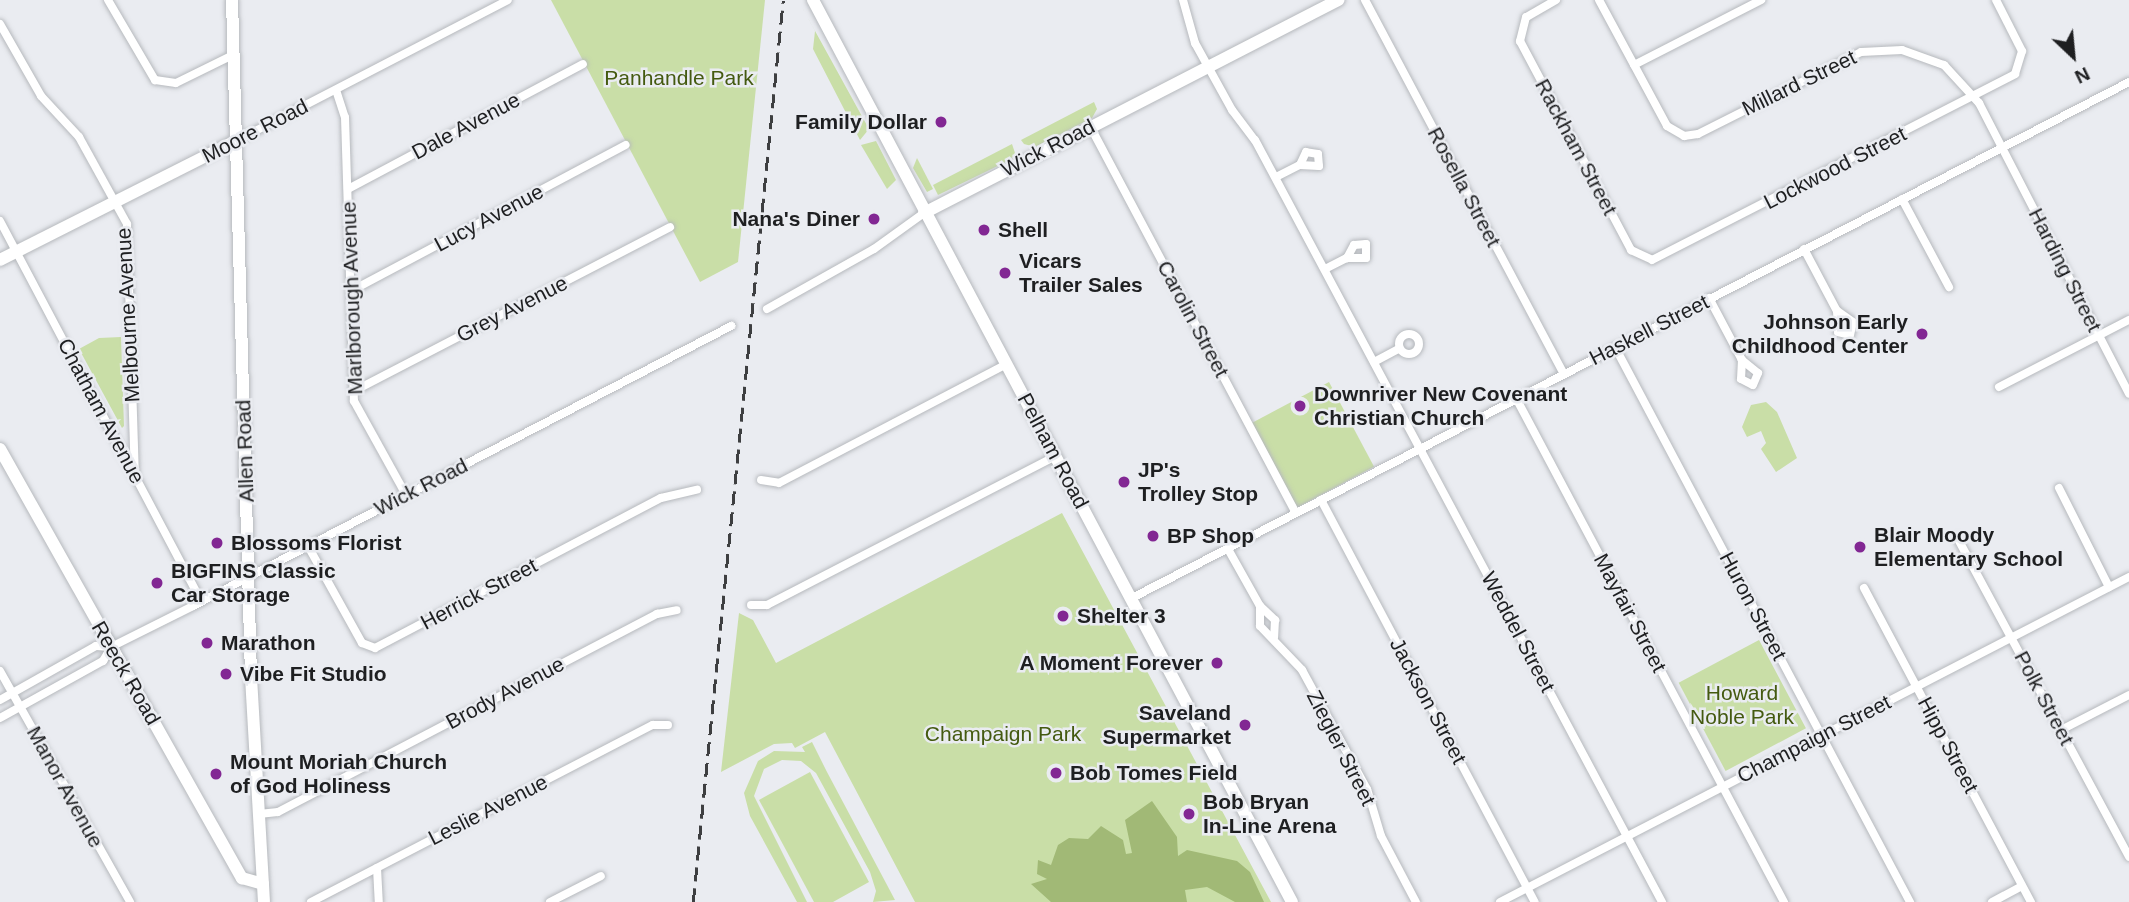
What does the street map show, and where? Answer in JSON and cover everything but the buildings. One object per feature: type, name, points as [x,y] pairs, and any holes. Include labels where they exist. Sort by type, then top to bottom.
[{"type":"main road","name":"Allen Road","points":[[232,0],[248,576],[264,902]]},
{"type":"main road","name":"Pelham Road","points":[[813,0],[1292,902]]},
{"type":"main road","name":"Wick Road","points":[[924,213],[1338,0]]},
{"type":"main road","name":"Moore Road","points":[[0,260],[236,141]]},
{"type":"main road","name":"Reeck Road","points":[[0,449],[242,878],[263,884]]},
{"type":"street","points":[[108,0],[156,80],[176,83],[233,55]]},
{"type":"street","name":"Moore Road","points":[[236,141],[493,4],[509,0]]},
{"type":"street","name":"Weddel Street","points":[[1183,0],[1190,31],[1208,66],[1276,177],[1662,902]]},
{"type":"street","name":"Rosella Street","points":[[1365,0],[1564,374]]},
{"type":"street","name":"Rackham Street","points":[[1556,0],[1531,13],[1519,30],[1520,41],[1630,250],[1642,259]]},
{"type":"street","points":[[1599,0],[1634,65],[1761,0]]},
{"type":"street","name":"Lockwood Street","points":[[1642,259],[1660,259],[2010,78],[2021,64],[2020,47],[1996,0]]},
{"type":"street","name":"Melbourne Avenue","points":[[0,24],[36,89],[79,137],[127,224],[135,476]]},
{"type":"street","name":"Millard Street","points":[[1634,65],[1667,126],[1680,135],[1698,134],[1849,56],[1874,50],[1902,50],[1931,58],[1956,74],[1975,96],[2002,146]]},
{"type":"street","name":"Dale Avenue","points":[[348,189],[583,64]]},
{"type":"street","name":"Haskell Street","points":[[1132,598],[2129,82]]},
{"type":"street","name":"Marlborough Avenue","points":[[336,90],[344,106],[354,391],[358,409],[406,495]]},
{"type":"street","name":"Carolin Street","points":[[1090,126],[1296,513]]},
{"type":"street","name":"Lucy Avenue","points":[[351,290],[626,145]]},
{"type":"street","name":"Harding Street","points":[[2002,146],[2129,394]]},
{"type":"street","points":[[1276,177],[1300,165]]},
{"type":"street","points":[[1902,199],[1949,287]]},
{"type":"street","name":"Wick Road","points":[[767,309],[874,249],[924,213]]},
{"type":"street","name":"Chatham Avenue","points":[[0,221],[201,601]]},
{"type":"street","name":"Grey Avenue","points":[[354,391],[670,227]]},
{"type":"street","points":[[1804,249],[1837,311]]},
{"type":"street","points":[[1325,269],[1347,258]]},
{"type":"street","points":[[1709,298],[1742,360]]},
{"type":"street","points":[[1999,387],[2129,320]]},
{"type":"street","name":"Wick Road","points":[[0,699],[96,646],[111,647],[731,326]]},
{"type":"street","name":"Huron Street","points":[[1615,347],[1910,902]]},
{"type":"street","points":[[1374,362],[1397,350]]},
{"type":"street","points":[[761,480],[779,483],[1007,364]]},
{"type":"street","name":"Mayfair Street","points":[[1516,398],[1784,902]]},
{"type":"street","points":[[751,605],[767,605],[1056,456]]},
{"type":"street","points":[[2059,488],[2109,587]]},
{"type":"street","name":"Herrick Street","points":[[308,546],[362,642],[375,648],[661,498],[697,490]]},
{"type":"street","name":"Jackson Street","points":[[1321,500],[1535,902]]},
{"type":"street","name":"Polk Street","points":[[1958,539],[2129,857]]},
{"type":"street","name":"Ziegler Street","points":[[1228,549],[1260,606],[1275,620],[1275,637]]},
{"type":"street","name":"Champaign Street","points":[[1500,902],[2129,577]]},
{"type":"street","name":"Hipp Street","points":[[1864,588],[2031,902]]},
{"type":"street","name":"Ziegler Street","points":[[1260,606],[1261,626],[1275,637],[1302,670],[1367,789],[1381,836],[1416,902]]},
{"type":"street","name":"Brody Avenue","points":[[259,814],[278,812],[657,614],[677,610]]},
{"type":"street","name":"Wick Road","points":[[0,718],[103,661],[111,647]]},
{"type":"street","name":"Manor Avenue","points":[[0,671],[130,902]]},
{"type":"street","points":[[2061,730],[2129,695]]},
{"type":"street","name":"Leslie Avenue","points":[[311,902],[653,725],[667,724]]},
{"type":"street","points":[[377,868],[379,902]]},
{"type":"street","points":[[550,902],[601,876]]},
{"type":"street","points":[[1992,902],[2022,886]]},
{"type":"green space","name":"Panhandle Park","points":[[551,0],[765,0],[738,262],[700,282]]},
{"type":"green space","points":[[798,0],[869,129],[860,140],[813,49],[815,31]]},
{"type":"green space","points":[[1094,102],[1097,109],[1092,118],[1035,147],[1024,144],[1021,140]]},
{"type":"green space","points":[[876,141],[896,180],[887,189],[861,145]]},
{"type":"green space","points":[[1012,144],[1015,153],[1010,160],[938,195],[933,185]]},
{"type":"green space","points":[[917,158],[933,189],[927,192],[913,168]]},
{"type":"green space","points":[[121,337],[122,428],[79,349],[99,338]]},
{"type":"green space","points":[[1329,382],[1374,467],[1297,508],[1252,423]]},
{"type":"green space","points":[[1766,402],[1777,412],[1797,458],[1776,472],[1761,449],[1766,443],[1761,431],[1747,437],[1742,427],[1751,405]]},
{"type":"green space","name":"Champaign Park","points":[[1062,513],[1271,902],[915,902],[825,732],[795,748],[792,743],[774,744],[721,772],[739,613],[753,620],[776,663]]},
{"type":"green space","name":"Howard Noble Park","points":[[1759,640],[1806,728],[1726,771],[1679,683]]},
{"type":"green space","points":[[812,742],[895,900],[873,902],[876,891],[870,872],[816,773],[801,761],[782,760],[764,769],[754,796],[807,902],[797,902],[750,816],[744,793],[758,761],[774,751],[805,752],[802,747]]},
{"type":"green space","points":[[810,772],[869,882],[833,902],[814,902],[759,800]]},
{"type":"green space","points":[[1152,801],[1177,837],[1178,856],[1187,850],[1237,861],[1250,872],[1264,902],[1235,902],[1207,887],[1185,890],[1187,902],[1051,902],[1031,884],[1047,879],[1037,874],[1038,860],[1051,865],[1058,845],[1069,838],[1088,839],[1101,826],[1123,840],[1126,854],[1132,853],[1125,820]]},
{"type":"railway","points":[[693,902],[783,0]]},
{"type":"place","name":"Family Dollar","points":[[941,122]]},
{"type":"place","name":"Nana's Diner","points":[[874,219]]},
{"type":"place","name":"Shell","points":[[984,230]]},
{"type":"place","name":"Vicars Trailer Sales","points":[[1005,273]]},
{"type":"place","name":"Johnson Early Childhood Center","points":[[1922,334]]},
{"type":"place","name":"Downriver New Covenant Christian Church","points":[[1300,406]]},
{"type":"place","name":"JP's Trolley Stop","points":[[1124,482]]},
{"type":"place","name":"BP Shop","points":[[1153,536]]},
{"type":"place","name":"Blossoms Florist","points":[[217,543]]},
{"type":"place","name":"Blair Moody Elementary School","points":[[1860,547]]},
{"type":"place","name":"BIGFINS Classic Car Storage","points":[[157,583]]},
{"type":"place","name":"Shelter 3","points":[[1063,616]]},
{"type":"place","name":"Marathon","points":[[207,643]]},
{"type":"place","name":"A Moment Forever","points":[[1217,663]]},
{"type":"place","name":"Vibe Fit Studio","points":[[226,674]]},
{"type":"place","name":"Saveland Supermarket","points":[[1245,725]]},
{"type":"place","name":"Bob Tomes Field","points":[[1056,773]]},
{"type":"place","name":"Mount Moriah Church of God Holiness","points":[[216,774]]},
{"type":"place","name":"Bob Bryan In-Line Arena","points":[[1189,814]]}]
